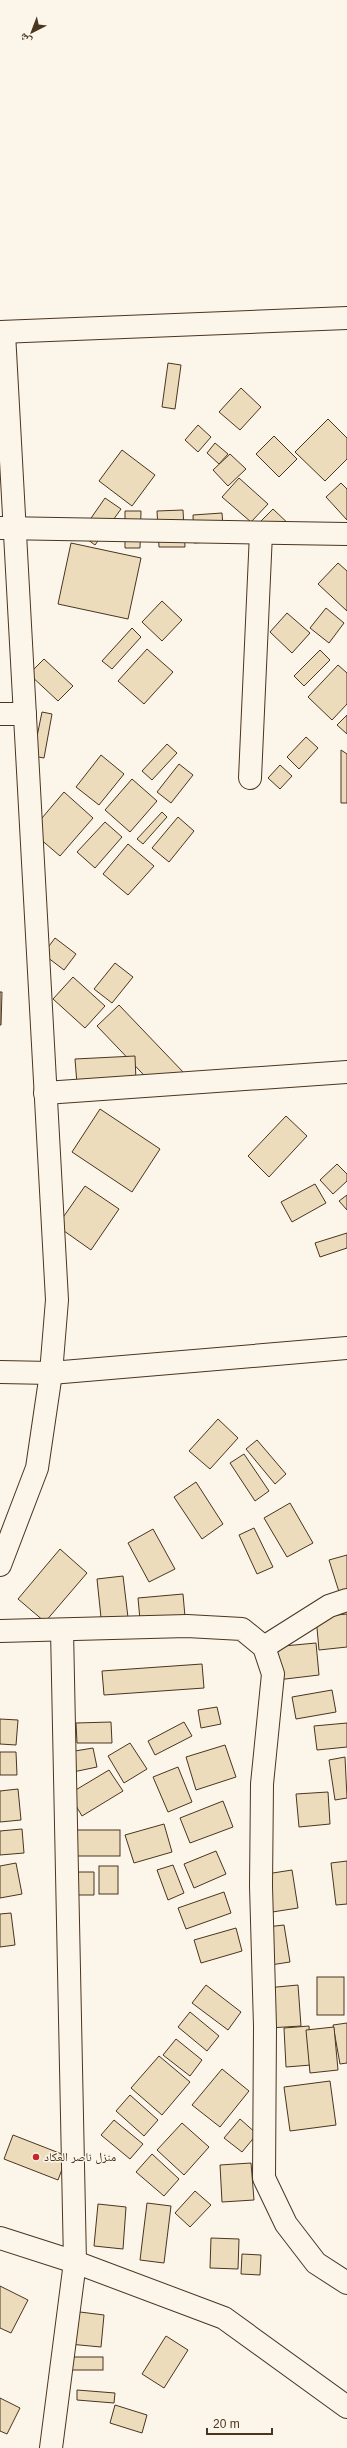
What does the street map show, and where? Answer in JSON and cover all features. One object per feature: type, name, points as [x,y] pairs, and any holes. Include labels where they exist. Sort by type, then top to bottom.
[{"type":"street","points":[[0,1565],[37,1468],[51,1372],[56,1300],[25,714],[8,528],[2,332],[347,318]]},
{"type":"street","points":[[8,528],[347,534]]},
{"type":"street","points":[[250,778],[261,533]]},
{"type":"street","points":[[0,714],[25,714]]},
{"type":"street","points":[[46,1093],[347,1072]]},
{"type":"street","points":[[0,1372],[51,1372],[347,1348]]},
{"type":"street","points":[[264,1647],[329,1606],[347,1600]]},
{"type":"street","points":[[0,1631],[187,1626],[242,1629],[264,1647],[272,1674],[262,1784],[261,1879],[265,2027],[264,2178],[286,2224],[316,2263],[347,2283]]},
{"type":"street","points":[[50,2448],[75,2262],[62,1630]]},
{"type":"street","points":[[0,2238],[75,2262],[224,2318],[347,2407]]},
{"type":"building","points":[[168,363],[181,365],[175,409],[162,407]]},
{"type":"building","points":[[241,388],[261,407],[240,430],[219,412]]},
{"type":"building","points":[[328,419],[347,438],[347,459],[325,481],[295,452]]},
{"type":"building","points":[[198,425],[211,437],[198,452],[185,440]]},
{"type":"building","points":[[274,436],[297,459],[279,477],[256,454]]},
{"type":"building","points":[[215,443],[228,454],[219,464],[207,453]]},
{"type":"building","points":[[122,450],[155,475],[132,506],[99,481]]},
{"type":"building","points":[[230,454],[246,469],[228,486],[213,470]]},
{"type":"building","points":[[239,478],[268,504],[251,522],[222,497]]},
{"type":"building","points":[[341,483],[347,489],[347,520],[326,497]]},
{"type":"building","points":[[105,498],[121,509],[95,545],[80,534]]},
{"type":"building","points":[[273,509],[293,528],[281,540],[261,521]]},
{"type":"building","points":[[183,510],[185,547],[159,547],[157,511]]},
{"type":"building","points":[[125,511],[141,511],[140,548],[125,548]]},
{"type":"building","points":[[222,513],[224,541],[194,543],[193,515]]},
{"type":"building","points":[[71,543],[141,558],[128,619],[58,604]]},
{"type":"building","points":[[338,563],[347,571],[347,611],[318,584]]},
{"type":"building","points":[[162,601],[182,620],[162,641],[142,622]]},
{"type":"building","points":[[326,608],[344,623],[329,643],[310,628]]},
{"type":"building","points":[[287,613],[310,633],[292,653],[270,632]]},
{"type":"building","points":[[132,628],[141,637],[112,669],[102,661]]},
{"type":"building","points":[[147,649],[173,672],[144,704],[118,681]]},
{"type":"building","points":[[320,650],[330,660],[304,686],[294,676]]},
{"type":"building","points":[[44,659],[73,686],[58,701],[29,674]]},
{"type":"building","points":[[338,665],[347,673],[347,704],[332,720],[308,697]]},
{"type":"building","points":[[42,712],[52,714],[44,758],[33,756]]},
{"type":"building","points":[[347,715],[347,734],[337,725]]},
{"type":"building","points":[[306,737],[318,748],[299,769],[287,757]]},
{"type":"building","points":[[167,744],[177,753],[152,780],[142,771]]},
{"type":"building","points":[[341,750],[347,754],[347,803],[341,803]]},
{"type":"building","points":[[101,755],[124,774],[99,805],[76,787]]},
{"type":"building","points":[[179,764],[193,775],[171,803],[157,792]]},
{"type":"building","points":[[280,765],[292,776],[280,789],[268,778]]},
{"type":"building","points":[[132,779],[157,801],[130,832],[105,810]]},
{"type":"building","points":[[64,792],[93,818],[60,856],[31,831]]},
{"type":"building","points":[[162,812],[167,817],[143,844],[137,839]]},
{"type":"building","points":[[178,817],[194,831],[169,862],[152,848]]},
{"type":"building","points":[[105,822],[122,837],[95,868],[77,852]]},
{"type":"building","points":[[128,844],[154,866],[128,895],[103,874]]},
{"type":"building","points":[[55,938],[76,954],[64,970],[43,954]]},
{"type":"building","points":[[115,963],[133,977],[112,1003],[94,989]]},
{"type":"building","points":[[73,977],[105,1006],[85,1028],[53,999]]},
{"type":"building","points":[[0,992],[2,992],[1,1025],[0,1025]]},
{"type":"building","points":[[119,1005],[184,1073],[162,1094],[97,1026]]},
{"type":"building","points":[[135,1056],[136,1081],[77,1084],[75,1059]]},
{"type":"building","points":[[100,1109],[160,1149],[132,1192],[72,1152]]},
{"type":"building","points":[[286,1116],[307,1136],[269,1177],[248,1156]]},
{"type":"building","points":[[337,1164],[347,1174],[347,1181],[333,1194],[320,1180]]},
{"type":"building","points":[[315,1184],[326,1203],[292,1222],[281,1202]]},
{"type":"building","points":[[85,1186],[119,1209],[91,1250],[57,1226]]},
{"type":"building","points":[[347,1195],[347,1210],[339,1201]]},
{"type":"building","points":[[347,1233],[347,1248],[320,1257],[315,1243]]},
{"type":"building","points":[[218,1419],[238,1438],[210,1469],[189,1451]]},
{"type":"building","points":[[257,1440],[286,1474],[275,1484],[246,1449]]},
{"type":"building","points":[[244,1454],[269,1491],[255,1501],[230,1463]]},
{"type":"building","points":[[196,1482],[223,1524],[202,1539],[174,1497]]},
{"type":"building","points":[[290,1503],[313,1543],[287,1557],[264,1518]]},
{"type":"building","points":[[254,1528],[273,1567],[257,1574],[239,1535]]},
{"type":"building","points":[[153,1529],[175,1569],[149,1582],[128,1543]]},
{"type":"building","points":[[60,1549],[87,1573],[45,1622],[18,1599]]},
{"type":"building","points":[[347,1555],[347,1593],[340,1595],[329,1560]]},
{"type":"building","points":[[123,1576],[130,1634],[103,1637],[97,1579]]},
{"type":"building","points":[[183,1594],[186,1628],[141,1631],[138,1598]]},
{"type":"building","points":[[347,1614],[347,1647],[319,1650],[316,1617]]},
{"type":"building","points":[[316,1643],[319,1675],[277,1680],[273,1647]]},
{"type":"building","points":[[202,1664],[204,1688],[104,1695],[102,1671]]},
{"type":"building","points":[[332,1690],[336,1712],[296,1719],[292,1697]]},
{"type":"building","points":[[217,1707],[221,1724],[201,1728],[198,1710]]},
{"type":"building","points":[[0,1719],[18,1720],[16,1745],[0,1744]]},
{"type":"building","points":[[111,1722],[112,1743],[77,1743],[76,1723]]},
{"type":"building","points":[[184,1722],[192,1736],[155,1755],[148,1741]]},
{"type":"building","points":[[347,1723],[347,1747],[317,1750],[314,1726]]},
{"type":"building","points":[[130,1743],[147,1769],[124,1783],[108,1756]]},
{"type":"building","points":[[225,1745],[236,1777],[196,1790],[186,1757]]},
{"type":"building","points":[[93,1748],[97,1767],[73,1772],[69,1752]]},
{"type":"building","points":[[0,1752],[16,1752],[17,1775],[0,1775]]},
{"type":"building","points":[[345,1757],[347,1798],[335,1800],[329,1760]]},
{"type":"building","points":[[178,1767],[192,1802],[168,1812],[153,1777]]},
{"type":"building","points":[[109,1770],[123,1791],[82,1816],[69,1794]]},
{"type":"building","points":[[18,1789],[21,1820],[0,1822],[0,1791]]},
{"type":"building","points":[[328,1792],[330,1824],[299,1827],[296,1794]]},
{"type":"building","points":[[223,1801],[233,1827],[190,1843],[180,1818]]},
{"type":"building","points":[[164,1824],[172,1852],[134,1863],[125,1835]]},
{"type":"building","points":[[22,1829],[24,1853],[0,1855],[0,1831]]},
{"type":"building","points":[[73,1830],[120,1830],[120,1856],[73,1856]]},
{"type":"building","points":[[216,1851],[226,1874],[194,1888],[184,1864]]},
{"type":"building","points":[[347,1861],[347,1904],[336,1905],[331,1863]]},
{"type":"building","points":[[16,1863],[22,1894],[0,1898],[0,1866]]},
{"type":"building","points":[[173,1865],[184,1893],[168,1900],[157,1870]]},
{"type":"building","points":[[99,1866],[118,1866],[118,1894],[99,1894]]},
{"type":"building","points":[[292,1870],[298,1908],[266,1913],[260,1875]]},
{"type":"building","points":[[70,1872],[94,1872],[94,1895],[71,1895]]},
{"type":"building","points":[[224,1892],[231,1913],[186,1929],[178,1908]]},
{"type":"building","points":[[11,1913],[15,1945],[0,1947],[0,1914]]},
{"type":"building","points":[[284,1925],[290,1962],[264,1966],[258,1928]]},
{"type":"building","points":[[236,1928],[242,1951],[201,1963],[194,1940]]},
{"type":"building","points":[[317,1977],[344,1977],[344,2015],[317,2015]]},
{"type":"building","points":[[206,1985],[241,2012],[228,2030],[192,2003]]},
{"type":"building","points":[[298,1985],[301,2026],[269,2028],[266,1988]]},
{"type":"building","points":[[190,2012],[219,2036],[207,2051],[178,2027]]},
{"type":"building","points":[[347,2023],[347,2063],[340,2064],[333,2025]]},
{"type":"building","points":[[309,2026],[311,2065],[286,2067],[284,2028]]},
{"type":"building","points":[[334,2027],[338,2070],[310,2073],[306,2030]]},
{"type":"building","points":[[176,2039],[202,2060],[190,2076],[163,2055]]},
{"type":"building","points":[[159,2056],[190,2082],[162,2115],[131,2088]]},
{"type":"building","points":[[222,2069],[249,2091],[220,2127],[192,2105]]},
{"type":"building","points":[[330,2081],[336,2125],[290,2131],[284,2087]]},
{"type":"building","points":[[130,2095],[158,2120],[144,2136],[116,2111]]},
{"type":"building","points":[[240,2119],[257,2134],[242,2152],[224,2138]]},
{"type":"building","points":[[114,2120],[143,2144],[130,2159],[101,2135]]},
{"type":"building","points":[[182,2123],[209,2147],[184,2175],[157,2150]]},
{"type":"building","name":"منزل ناصر العكاد","points":[[13,2135],[67,2156],[58,2180],[4,2159]]},
{"type":"building","points":[[152,2154],[179,2179],[164,2196],[136,2172]]},
{"type":"building","points":[[251,2163],[254,2200],[222,2202],[220,2165]]},
{"type":"building","points":[[195,2191],[211,2205],[190,2227],[175,2213]]},
{"type":"building","points":[[147,2203],[171,2206],[164,2263],[140,2260]]},
{"type":"building","points":[[98,2204],[126,2207],[123,2249],[94,2246]]},
{"type":"building","points":[[211,2238],[239,2239],[238,2269],[210,2268]]},
{"type":"building","points":[[242,2254],[261,2255],[260,2275],[241,2274]]},
{"type":"building","points":[[0,2286],[28,2300],[11,2333],[0,2328]]},
{"type":"building","points":[[72,2311],[104,2315],[101,2347],[69,2344]]},
{"type":"building","points":[[166,2336],[188,2350],[164,2388],[142,2374]]},
{"type":"building","points":[[67,2357],[103,2357],[103,2370],[67,2370]]},
{"type":"building","points":[[77,2390],[115,2393],[114,2403],[77,2400]]},
{"type":"building","points":[[0,2398],[20,2408],[7,2434],[0,2431]]},
{"type":"building","points":[[115,2405],[147,2415],[142,2433],[110,2423]]},
{"type":"place","name":"منزل ناصر العكاد","points":[[36,2157]]}]
